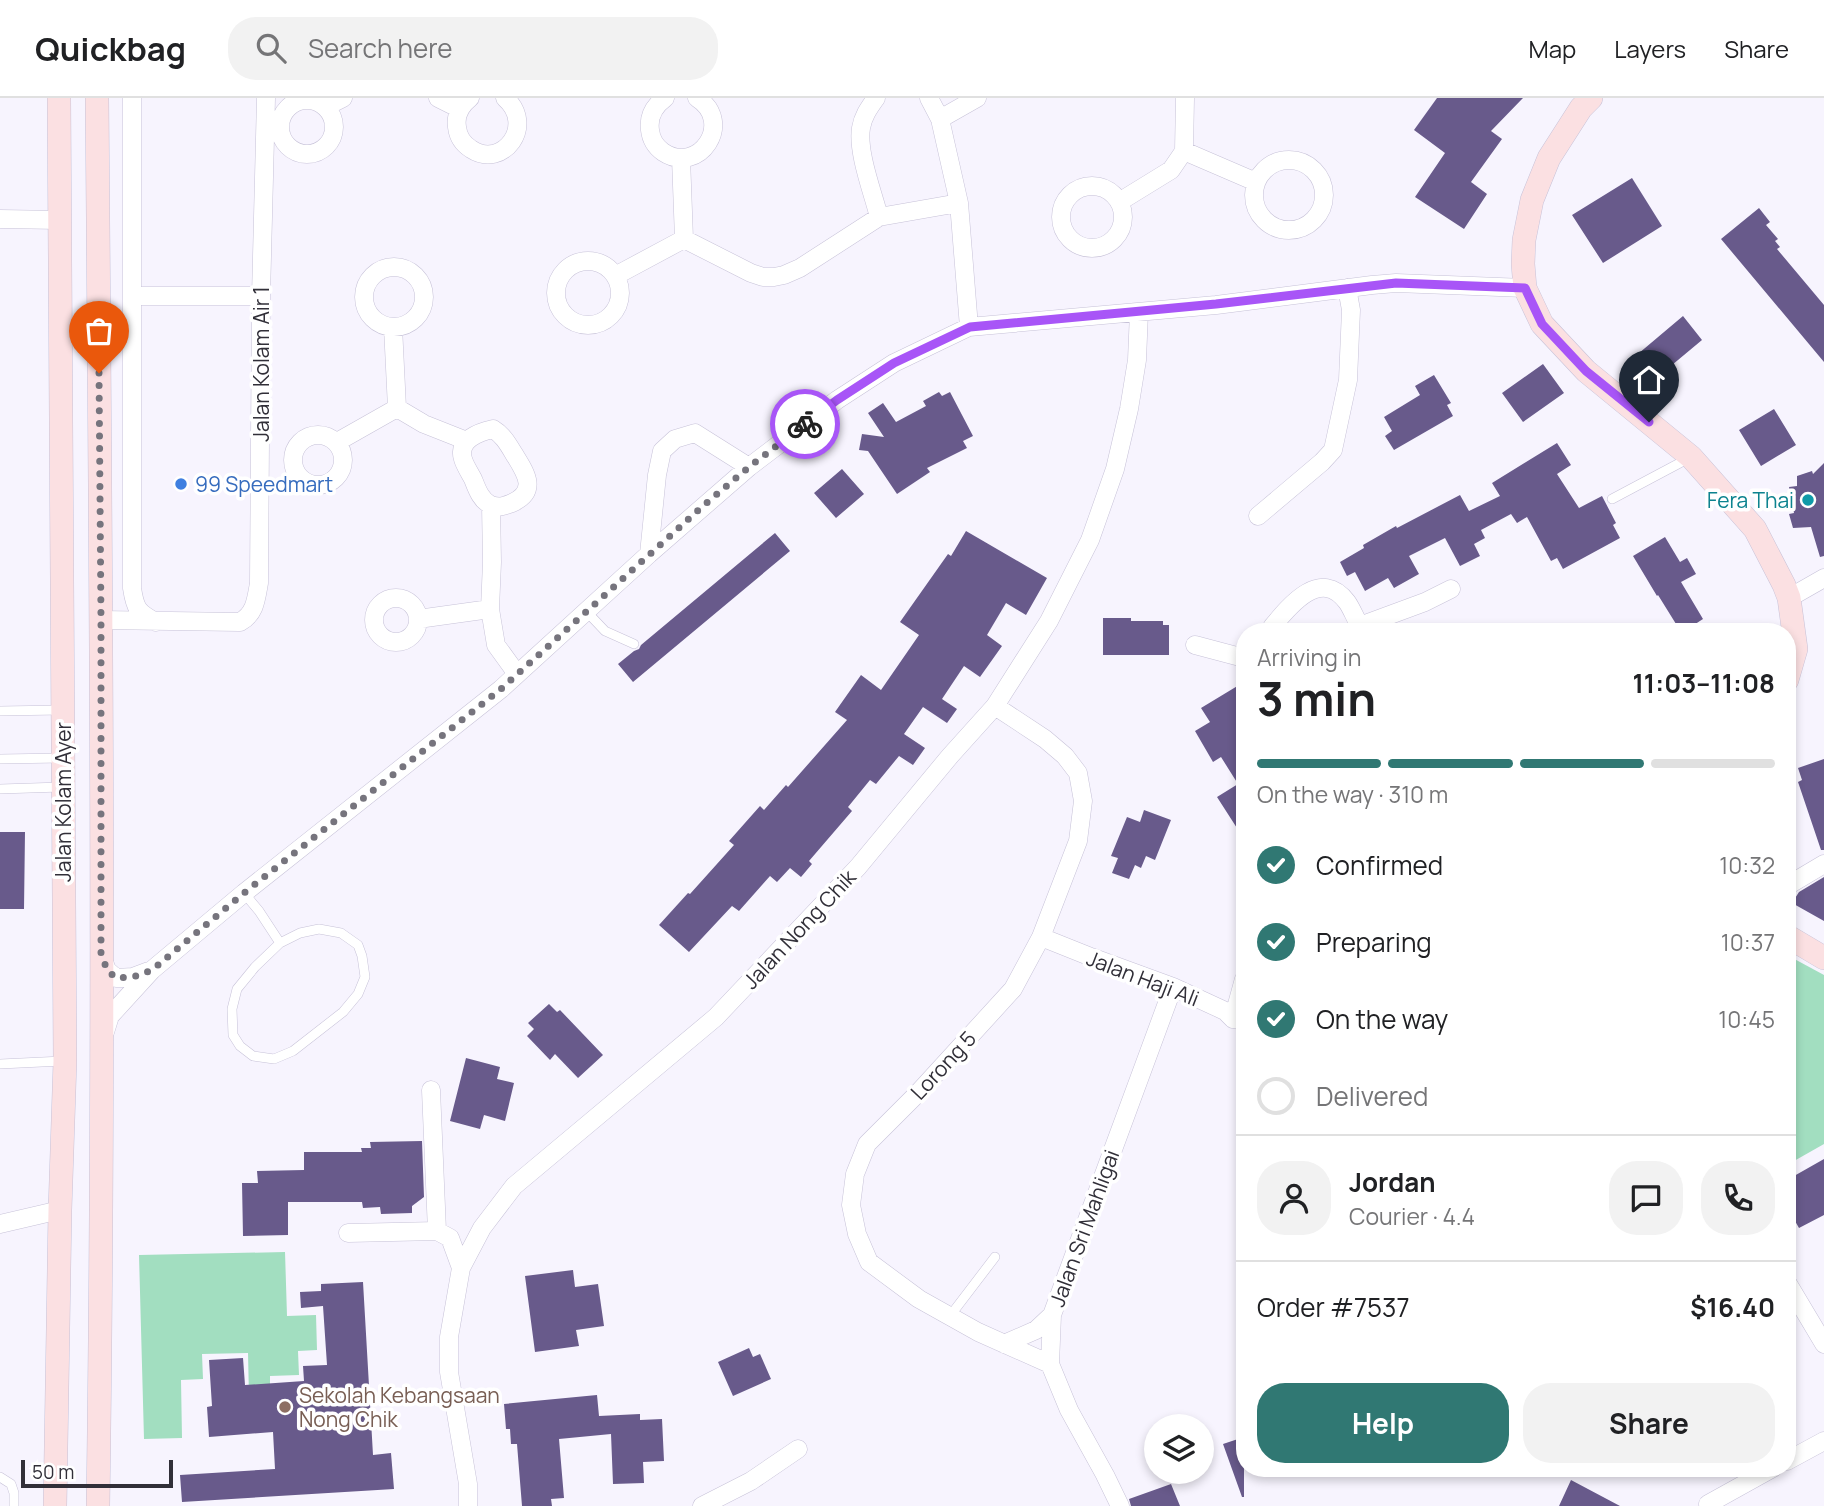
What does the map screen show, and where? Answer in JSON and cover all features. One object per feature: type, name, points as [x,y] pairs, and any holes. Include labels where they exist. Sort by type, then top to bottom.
[{"type":"main road","name":"Jalan Kolam Ayer","points":[[55,1506],[65,1061],[59,98]]},
{"type":"main road","name":"Jalan Kolam Ayer","points":[[97,98],[101,620],[98,1506]]},
{"type":"main road","points":[[1591,98],[1581,108],[1549,158],[1532,200],[1522,264],[1525,288],[1542,324],[1586,371],[1691,457],[1755,529],[1784,585],[1792,623]]},
{"type":"main road","points":[[1796,941],[1824,958]]},
{"type":"street","points":[[132,98],[132,588],[140,614],[156,622]]},
{"type":"street","name":"Jalan Kolam Air 1","points":[[101,620],[240,622],[248,617],[255,605],[260,556],[261,296],[266,98]]},
{"type":"street","points":[[325,107],[343,98]]},
{"type":"street","points":[[438,98],[465,103],[457,118],[460,139],[467,147],[486,154],[497,153],[506,148],[517,131],[519,121],[516,111],[505,98]]},
{"type":"street","points":[[665,98],[655,106],[651,115],[650,135],[662,152],[681,158],[702,150],[713,132],[710,111],[697,98]]},
{"type":"street","points":[[876,98],[866,113],[861,129],[860,147],[879,217]]},
{"type":"street","points":[[929,98],[940,119],[958,203],[970,327]]},
{"type":"street","points":[[940,119],[977,98]]},
{"type":"street","points":[[1119,202],[1171,170],[1184,151],[1185,98]]},
{"type":"street","points":[[1184,151],[1256,182]]},
{"type":"street","points":[[681,158],[684,239]]},
{"type":"street","points":[[1293,160],[1304,163],[1321,178],[1325,189],[1321,212],[1304,228],[1280,230],[1269,225],[1260,216],[1255,205],[1256,182],[1262,172],[1271,165],[1293,160]]},
{"type":"street","points":[[684,239],[751,273],[774,277],[800,268],[879,217],[958,203]]},
{"type":"street","points":[[0,219],[60,220]]},
{"type":"street","points":[[615,276],[684,239]]},
{"type":"street","points":[[101,1043],[110,1016],[152,970],[517,674],[749,467],[837,400],[894,363],[970,327],[1139,312],[1396,283],[1525,288]]},
{"type":"street","points":[[1258,516],[1333,450],[1348,380],[1350,310],[1347,288]]},
{"type":"street","points":[[132,296],[261,296]]},
{"type":"street","name":"Jalan Nong Chik","points":[[468,1506],[468,1483],[449,1371],[449,1337],[461,1268],[482,1228],[514,1186],[716,1017],[858,867],[995,706],[1049,621],[1090,540],[1115,469],[1129,409],[1137,360],[1139,312]]},
{"type":"street","points":[[393,327],[397,408]]},
{"type":"street","points":[[397,408],[424,424],[467,441]]},
{"type":"street","points":[[337,442],[397,408]]},
{"type":"street","points":[[493,429],[501,433],[525,472],[528,482],[520,499],[501,508],[484,500],[462,458],[467,441],[480,432],[493,429]]},
{"type":"street","points":[[649,554],[662,451],[675,439],[695,433],[749,467]]},
{"type":"street","points":[[491,505],[490,609],[496,645],[517,674]]},
{"type":"street","points":[[1789,598],[1824,578]]},
{"type":"street","points":[[1275,623],[1300,597],[1318,587],[1334,590],[1346,601],[1358,623]]},
{"type":"street","points":[[1375,623],[1451,589]]},
{"type":"street","points":[[418,619],[490,609]]},
{"type":"street","points":[[1195,645],[1236,656]]},
{"type":"street","name":"Lorong 5","points":[[995,706],[1045,739],[1065,756],[1078,773],[1083,801],[1078,841],[1041,937],[1013,989],[918,1093],[867,1144],[855,1174],[850,1205],[857,1234],[869,1262],[919,1299],[1004,1345],[1050,1364]]},
{"type":"street","points":[[1796,881],[1824,864]]},
{"type":"street","name":"Jalan Haji Ali","points":[[1041,937],[1173,987],[1236,1018]]},
{"type":"street","points":[[101,953],[107,970],[116,978],[133,977],[152,970]]},
{"type":"street","name":"Jalan Sri Mahligai","points":[[1120,1506],[1069,1410],[1050,1364],[1052,1315],[1173,987]]},
{"type":"street","points":[[431,1090],[438,1231]]},
{"type":"street","points":[[0,1224],[60,1210]]},
{"type":"street","points":[[348,1233],[438,1231],[450,1238],[461,1268]]},
{"type":"street","points":[[1796,1297],[1824,1344]]},
{"type":"street","points":[[1004,1345],[1036,1330],[1052,1315]]},
{"type":"street","points":[[1796,1456],[1824,1441]]},
{"type":"street","points":[[702,1506],[751,1481],[798,1449]]},
{"type":"street","points":[[1708,1504],[1757,1477]]},
{"type":"lane","points":[[1612,499],[1691,457]]},
{"type":"lane","points":[[586,611],[605,631],[634,644]]},
{"type":"lane","points":[[0,712],[62,710]]},
{"type":"lane","points":[[0,759],[62,758]]},
{"type":"lane","points":[[0,789],[62,788]]},
{"type":"lane","points":[[244,893],[280,943]]},
{"type":"lane","points":[[319,929],[341,933],[358,946],[365,977],[358,994],[344,1012],[293,1051],[274,1059],[253,1056],[240,1046],[233,1035],[232,1009],[237,989],[280,943],[300,933],[319,929]]},
{"type":"lane","points":[[0,1064],[65,1061]]},
{"type":"lane","points":[[950,1316],[995,1257]]},
{"type":"lane","points":[[0,1477],[11,1484],[14,1506]]},
{"type":"green space","points":[[1796,960],[1824,975],[1824,1144],[1796,1160]]},
{"type":"green space","points":[[285,1252],[287,1316],[316,1315],[317,1350],[298,1351],[299,1375],[270,1376],[270,1397],[249,1397],[248,1353],[202,1354],[203,1379],[181,1380],[182,1438],[144,1439],[139,1255]]},
{"type":"building","points":[[1437,98],[1523,98],[1491,131],[1502,139],[1471,182],[1487,194],[1464,229],[1415,197],[1445,153],[1414,130]]},
{"type":"building","points":[[1632,178],[1662,226],[1603,263],[1572,215]]},
{"type":"building","points":[[1759,208],[1770,222],[1766,225],[1778,239],[1775,241],[1780,247],[1777,249],[1824,305],[1824,362],[1721,239]]},
{"type":"building","points":[[1683,316],[1702,340],[1660,375],[1658,373],[1650,379],[1632,359]]},
{"type":"building","points":[[1543,364],[1564,393],[1523,422],[1502,393]]},
{"type":"building","points":[[1434,375],[1451,403],[1447,405],[1453,416],[1394,450],[1385,436],[1392,431],[1384,417],[1420,395],[1415,386]]},
{"type":"building","points":[[939,392],[942,396],[950,392],[973,436],[963,441],[967,448],[927,468],[930,472],[897,494],[868,451],[859,450],[862,434],[884,437],[868,413],[883,403],[896,422],[926,406],[923,401]]},
{"type":"building","points":[[1774,409],[1796,445],[1761,466],[1739,430]]},
{"type":"building","points":[[1557,443],[1571,465],[1557,474],[1579,508],[1602,496],[1616,523],[1613,525],[1620,538],[1563,569],[1557,558],[1551,561],[1527,517],[1517,523],[1511,514],[1481,530],[1485,538],[1474,544],[1480,556],[1460,566],[1445,538],[1409,556],[1419,574],[1394,588],[1388,578],[1365,591],[1355,572],[1347,576],[1340,562],[1364,548],[1363,545],[1460,495],[1469,511],[1500,496],[1492,483]]},
{"type":"building","name":"Fera Thai","points":[[1824,463],[1824,556],[1820,557],[1811,527],[1793,528],[1789,514],[1794,513],[1789,487],[1797,486],[1797,476],[1812,471],[1813,474]]},
{"type":"building","points":[[842,469],[864,494],[836,518],[814,493]]},
{"type":"building","points":[[966,531],[1047,578],[1026,615],[1006,603],[987,635],[1002,646],[980,677],[964,666],[942,699],[957,709],[947,723],[923,707],[904,734],[925,748],[913,765],[899,756],[876,784],[870,780],[848,807],[852,811],[809,861],[812,864],[801,877],[790,868],[777,882],[770,876],[739,911],[732,906],[689,952],[659,925],[734,845],[729,841],[760,806],[764,810],[786,785],[788,787],[847,720],[835,712],[861,675],[881,690],[919,635],[900,622],[948,554],[951,556]]},
{"type":"building","points":[[775,533],[790,551],[633,682],[618,664]]},
{"type":"building","points":[[1665,537],[1680,562],[1687,558],[1696,574],[1681,582],[1703,619],[1697,623],[1675,623],[1633,556]]},
{"type":"building","points":[[1103,618],[1163,621],[1163,625],[1169,625],[1169,655],[1103,655]]},
{"type":"building","points":[[1236,687],[1236,781],[1221,757],[1213,762],[1195,731],[1210,722],[1201,708]]},
{"type":"building","points":[[1824,759],[1824,850],[1821,850],[1798,782],[1802,780],[1798,768]]},
{"type":"building","points":[[1236,785],[1236,827],[1217,797]]},
{"type":"building","points":[[1144,810],[1171,820],[1155,860],[1146,856],[1141,868],[1135,865],[1129,879],[1112,873],[1118,858],[1111,856],[1127,817],[1140,822]]},
{"type":"building","points":[[0,832],[25,832],[24,909],[0,909]]},
{"type":"building","points":[[1824,877],[1824,921],[1796,905],[1799,892]]},
{"type":"building","points":[[549,1004],[557,1012],[560,1010],[603,1055],[578,1078],[555,1054],[550,1060],[527,1036],[534,1029],[528,1023]]},
{"type":"building","points":[[466,1058],[500,1067],[497,1079],[514,1083],[505,1121],[484,1115],[480,1129],[450,1121]]},
{"type":"building","points":[[422,1141],[424,1197],[412,1206],[412,1213],[381,1214],[380,1207],[363,1208],[362,1202],[288,1202],[288,1235],[243,1236],[242,1183],[258,1183],[257,1171],[304,1170],[304,1152],[362,1152],[361,1148],[371,1148],[370,1142]]},
{"type":"building","points":[[1824,1159],[1824,1215],[1799,1228],[1796,1223],[1796,1175]]},
{"type":"building","points":[[573,1270],[575,1287],[598,1284],[604,1326],[576,1330],[579,1346],[535,1352],[525,1276]]},
{"type":"building","points":[[363,1282],[373,1455],[391,1453],[394,1489],[182,1502],[180,1475],[275,1469],[273,1432],[209,1437],[207,1407],[212,1406],[209,1360],[243,1358],[245,1385],[304,1381],[303,1366],[327,1365],[323,1306],[301,1308],[300,1292],[321,1291],[321,1284]]},
{"type":"building","points":[[749,1348],[753,1357],[760,1354],[771,1379],[733,1396],[718,1362]]},
{"type":"building","points":[[597,1395],[599,1416],[640,1414],[640,1420],[662,1419],[664,1461],[643,1462],[644,1483],[613,1484],[611,1434],[559,1439],[564,1498],[551,1499],[552,1506],[522,1506],[517,1444],[511,1444],[510,1429],[506,1429],[504,1404]]},
{"type":"building","points":[[1236,1440],[1236,1477],[1244,1477],[1244,1497],[1242,1497],[1223,1444]]},
{"type":"building","points":[[1571,1480],[1620,1506],[1559,1506]]},
{"type":"building","points":[[1171,1484],[1180,1506],[1131,1506],[1129,1499]]},
{"type":"way so far","points":[[99,373],[101,953],[107,970],[116,978],[133,977],[152,970],[244,893],[501,689],[703,506],[805,424]]},
{"type":"place","name":"99 Speedmart","points":[[181,484]]},
{"type":"place","name":"Fera Thai","points":[[1808,500]]},
{"type":"place","name":"Sekolah Kebangsaan Nong Chik","points":[[285,1407]]},
{"type":"route","points":[[805,424],[894,363],[970,327],[1139,312],[1396,283],[1525,288],[1542,324],[1586,371],[1649,422]]}]
